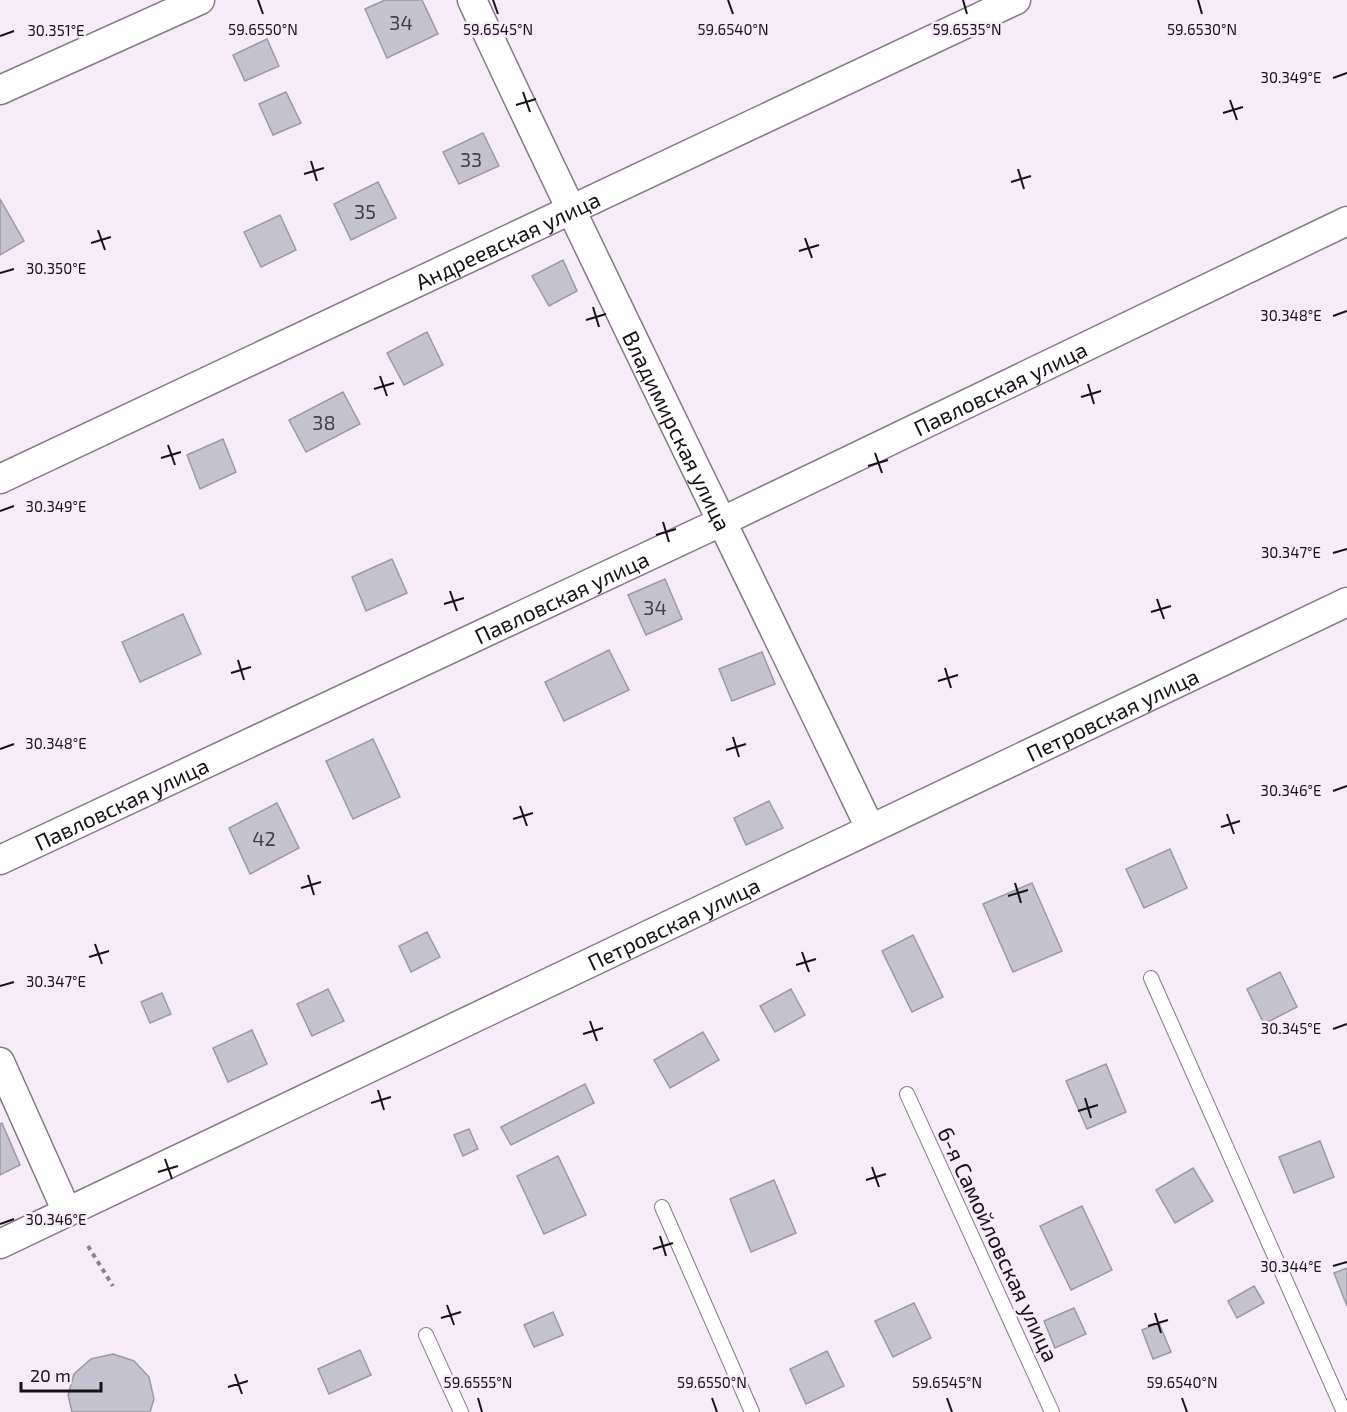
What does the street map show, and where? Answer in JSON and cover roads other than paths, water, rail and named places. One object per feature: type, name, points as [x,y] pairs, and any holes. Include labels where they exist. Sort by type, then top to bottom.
[{"type":"street","points":[[0,90],[200,0]]},
{"type":"street","name":"Владимирская улица","points":[[471,0],[570,211],[723,521],[870,828]]},
{"type":"street","name":"Андреевская улица","points":[[0,479],[1016,0]]},
{"type":"street","name":"Павловская улица","points":[[0,860],[723,521],[1347,221]]},
{"type":"street","name":"Петровская улица","points":[[0,1244],[1347,602]]},
{"type":"street","points":[[0,1062],[67,1212]]},
{"type":"lane","points":[[1150,978],[1344,1412]]},
{"type":"lane","name":"6-я Самойловская улица","points":[[907,1094],[1052,1412]]},
{"type":"lane","points":[[662,1207],[752,1412]]},
{"type":"lane","points":[[426,1335],[461,1412]]}]
